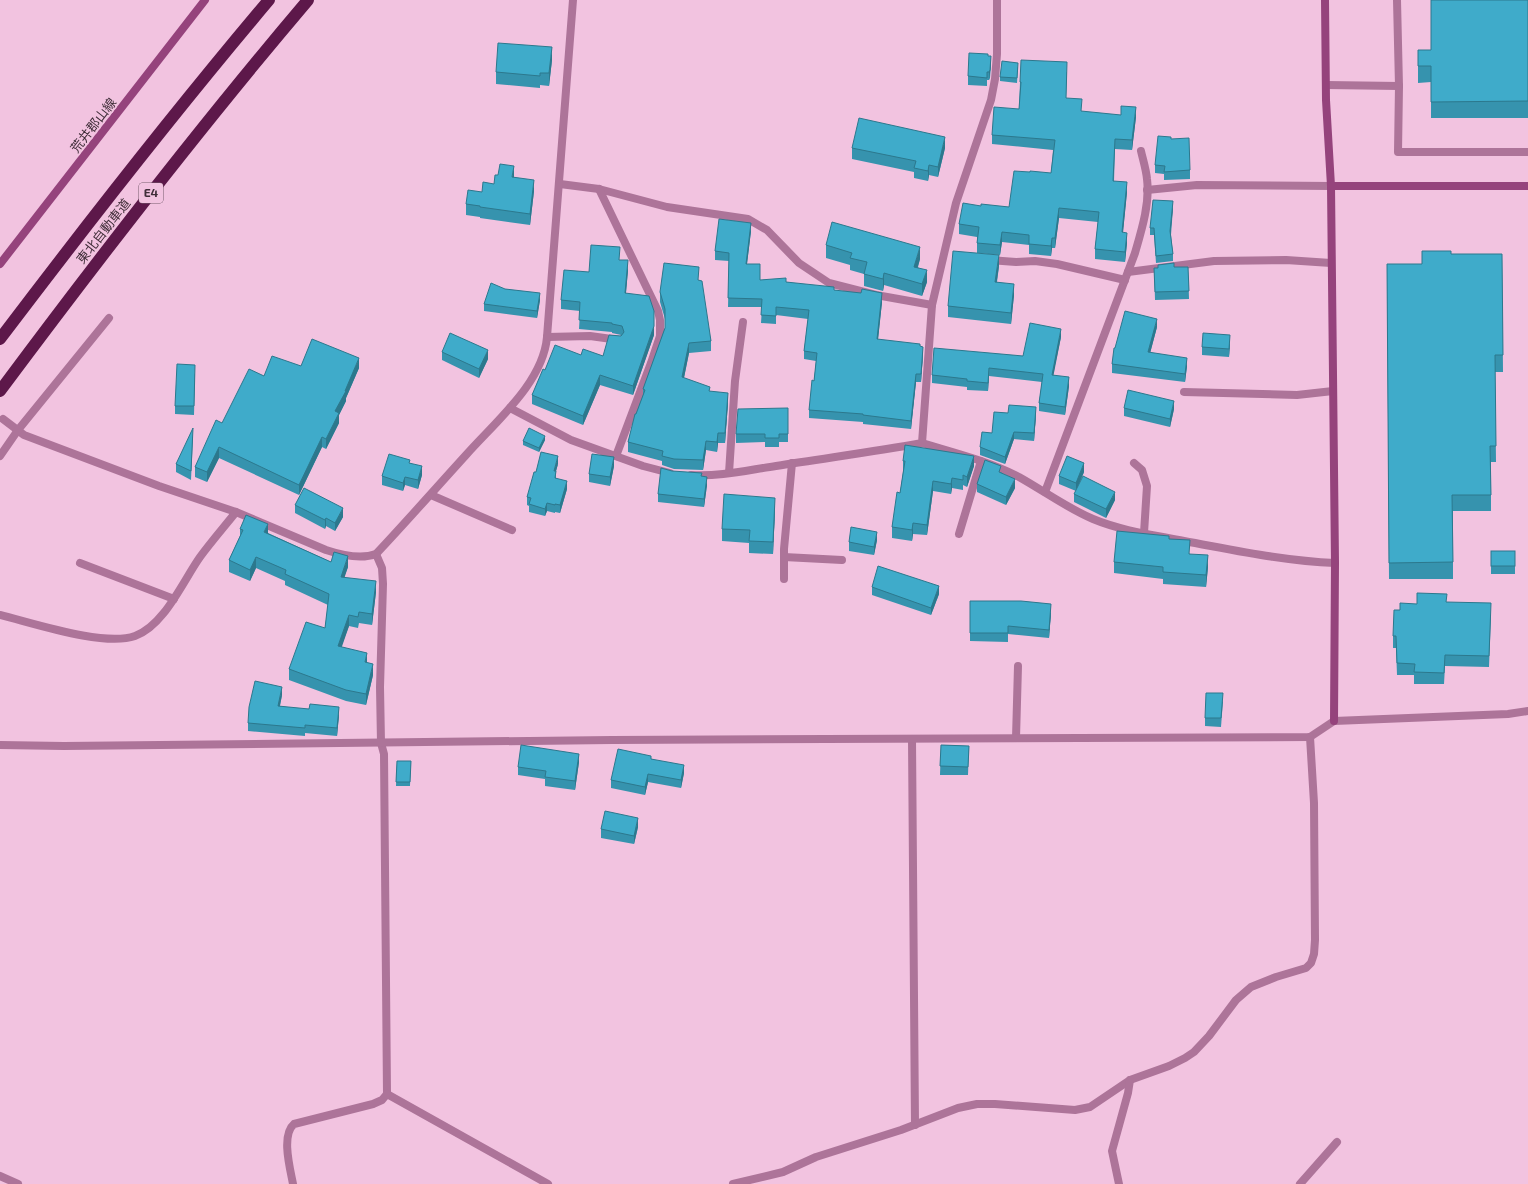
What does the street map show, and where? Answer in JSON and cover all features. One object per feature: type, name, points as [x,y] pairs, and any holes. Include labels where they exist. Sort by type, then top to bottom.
[{"type":"highway","name":"東北自動車道","points":[[0,339],[72,244],[215,64],[269,0]]},
{"type":"highway","name":"東北自動車道","points":[[0,391],[94,265],[245,75],[308,0]]},
{"type":"street","name":"荒井郡山線","points":[[0,264],[205,0]]},
{"type":"street","points":[[3,419],[24,435],[152,483],[236,512],[326,550],[352,556],[376,554],[432,495],[466,454],[510,408],[536,373],[542,362],[548,337],[574,0]]},
{"type":"street","points":[[922,443],[932,305],[946,256],[956,203],[991,100],[995,79],[997,54],[997,0]]},
{"type":"street","points":[[1325,0],[1326,85],[1331,186],[1334,720]]},
{"type":"street","points":[[1397,0],[1399,86],[1398,152],[1528,152]]},
{"type":"street","points":[[1326,85],[1399,86]]},
{"type":"street","points":[[1045,492],[1136,253],[1143,224],[1147,190],[1147,179],[1142,151]]},
{"type":"street","points":[[560,184],[599,190],[667,207],[748,219],[768,230],[788,253],[829,283],[876,295],[932,305]]},
{"type":"street","points":[[1147,190],[1197,185],[1528,186]]},
{"type":"street","points":[[599,190],[658,311],[661,324],[660,336],[651,363],[616,456]]},
{"type":"street","points":[[982,260],[1016,262],[1035,261],[1127,276],[1214,261],[1286,260],[1331,263]]},
{"type":"street","points":[[0,456],[18,430],[109,318]]},
{"type":"street","points":[[729,473],[735,381],[743,322]]},
{"type":"street","points":[[548,337],[590,336],[619,340]]},
{"type":"street","points":[[1184,392],[1297,395],[1333,391]]},
{"type":"street","points":[[510,408],[572,440],[673,474],[700,476],[729,473],[862,454],[922,443],[981,461],[1018,477],[1045,492],[1065,506],[1094,520],[1144,533],[1248,553],[1311,562],[1334,562]]},
{"type":"street","points":[[959,534],[981,461]]},
{"type":"street","points":[[784,579],[784,556],[792,463]]},
{"type":"street","points":[[1134,464],[1142,470],[1147,486],[1144,533]]},
{"type":"street","points":[[432,495],[512,530]]},
{"type":"street","points":[[0,615],[88,637],[125,638],[142,634],[160,618],[174,599],[200,557],[236,512]]},
{"type":"street","points":[[293,1184],[287,1142],[290,1127],[294,1124],[373,1104],[382,1100],[387,1094],[384,754],[381,742],[380,687],[383,584],[382,568],[376,554]]},
{"type":"street","points":[[784,556],[842,560]]},
{"type":"street","points":[[80,563],[174,599]]},
{"type":"street","points":[[1016,738],[1018,666]]},
{"type":"street","points":[[0,745],[64,746],[381,742],[1310,737],[1334,720],[1508,714],[1528,711]]},
{"type":"street","points":[[733,1184],[783,1172],[816,1157],[958,1108],[977,1104],[1075,1110],[1090,1107],[1130,1080],[1169,1066],[1194,1052],[1209,1036],[1236,1000],[1251,987],[1276,977],[1306,968],[1311,963],[1316,940],[1314,803],[1310,737]]},
{"type":"street","points":[[912,739],[915,1124]]},
{"type":"street","points":[[1119,1184],[1112,1151],[1128,1093],[1130,1080]]},
{"type":"street","points":[[387,1094],[548,1184]]},
{"type":"street","points":[[1300,1184],[1337,1142]]},
{"type":"street","points":[[0,1176],[18,1184]]},
{"type":"building","points":[[1431,0],[1528,0],[1528,101],[1431,102],[1431,66],[1418,66],[1418,50],[1431,50]]},
{"type":"building","points":[[498,43],[552,47],[549,73],[540,73],[540,76],[496,72]]},
{"type":"building","points":[[969,53],[988,54],[988,56],[991,56],[990,70],[987,72],[987,78],[968,76]]},
{"type":"building","points":[[1021,60],[1067,62],[1066,98],[1082,99],[1081,111],[1121,115],[1121,106],[1136,107],[1132,140],[1115,139],[1113,181],[1127,182],[1122,232],[1127,233],[1125,252],[1095,249],[1099,212],[1059,208],[1055,238],[1052,238],[1051,246],[1029,244],[1029,235],[1002,232],[1000,245],[977,243],[979,227],[959,224],[963,203],[981,206],[981,204],[1009,207],[1014,171],[1051,173],[1055,140],[992,135],[994,107],[1019,109]]},
{"type":"building","points":[[1002,61],[1018,63],[1017,78],[1000,77]]},
{"type":"building","points":[[859,118],[945,137],[938,167],[929,165],[928,171],[914,168],[916,161],[852,148]]},
{"type":"building","points":[[1158,136],[1171,137],[1171,139],[1189,138],[1190,170],[1164,172],[1165,166],[1155,165]]},
{"type":"building","points":[[500,164],[514,166],[512,177],[534,180],[530,214],[466,204],[468,190],[482,192],[483,182],[494,184],[495,175],[498,175]]},
{"type":"building","points":[[1153,200],[1173,201],[1170,231],[1173,254],[1156,256],[1154,228],[1150,228]]},
{"type":"building","points":[[719,219],[751,223],[746,264],[760,264],[760,280],[786,278],[786,282],[834,287],[834,290],[861,293],[862,289],[882,293],[877,339],[920,344],[920,346],[923,347],[921,374],[916,374],[911,421],[863,414],[809,410],[817,353],[804,351],[809,310],[776,307],[776,316],[761,315],[762,299],[728,298],[729,253],[715,251]]},
{"type":"building","points":[[832,222],[920,247],[914,267],[927,270],[922,284],[884,273],[883,279],[864,274],[867,262],[850,258],[852,253],[826,245]]},
{"type":"building","points":[[591,245],[620,247],[619,260],[628,260],[625,293],[649,296],[654,311],[654,326],[633,386],[600,375],[583,416],[532,395],[543,369],[545,370],[555,345],[581,355],[583,349],[603,356],[609,335],[621,336],[624,332],[622,326],[612,323],[579,320],[580,302],[561,300],[564,270],[589,272]]},
{"type":"building","points":[[953,251],[999,255],[995,282],[1014,284],[1011,313],[948,306]]},
{"type":"building","points":[[1422,251],[1451,251],[1451,254],[1502,254],[1503,355],[1495,355],[1496,446],[1490,446],[1491,495],[1452,495],[1453,562],[1389,563],[1387,264],[1422,264]]},
{"type":"building","points":[[664,263],[699,267],[698,280],[702,281],[711,341],[689,343],[682,377],[710,387],[709,391],[728,393],[725,433],[718,433],[717,442],[706,441],[703,460],[674,459],[662,456],[663,451],[628,442],[635,414],[645,390],[643,389],[665,328],[665,309],[660,292]]},
{"type":"building","points":[[1174,263],[1174,267],[1188,267],[1189,291],[1155,292],[1154,268],[1158,268],[1158,265]]},
{"type":"building","points":[[491,283],[505,289],[540,293],[537,311],[484,304]]},
{"type":"building","points":[[1125,311],[1157,319],[1148,352],[1187,358],[1185,374],[1112,364],[1114,348]]},
{"type":"building","points":[[1030,323],[1061,329],[1052,375],[1069,377],[1065,407],[1039,403],[1043,374],[989,368],[988,383],[932,375],[934,348],[1023,356]]},
{"type":"building","points":[[450,333],[488,350],[479,369],[442,352]]},
{"type":"building","points":[[1203,333],[1230,335],[1229,349],[1202,347]]},
{"type":"building","points":[[312,339],[359,358],[346,391],[335,411],[339,413],[326,439],[322,437],[299,485],[219,447],[207,472],[195,467],[216,420],[222,423],[249,369],[264,376],[272,356],[301,366]]},
{"type":"building","points":[[177,364],[195,365],[194,406],[175,406]]},
{"type":"building","points":[[1128,390],[1174,401],[1170,419],[1124,408]]},
{"type":"building","points":[[1009,405],[1036,407],[1034,433],[1014,432],[1005,457],[980,447],[982,432],[992,433],[994,412],[1008,413]]},
{"type":"building","points":[[788,408],[788,434],[779,434],[779,438],[765,438],[765,434],[736,434],[738,409]]},
{"type":"building","points":[[193,428],[191,471],[176,464]]},
{"type":"building","points":[[529,428],[545,436],[539,448],[523,441]]},
{"type":"building","points":[[905,445],[974,456],[967,477],[963,475],[963,480],[952,478],[951,484],[933,481],[927,525],[913,523],[912,530],[892,527],[897,492],[900,493],[905,461],[903,461]]},
{"type":"building","points":[[541,452],[558,456],[554,471],[556,471],[555,478],[567,481],[560,505],[547,503],[545,509],[529,504],[531,498],[527,497]]},
{"type":"building","points":[[389,454],[410,460],[409,463],[422,466],[418,480],[405,477],[403,483],[382,476]]},
{"type":"building","points":[[592,454],[614,457],[610,477],[589,474]]},
{"type":"building","points":[[1067,456],[1084,463],[1076,483],[1059,476]]},
{"type":"building","points":[[985,460],[1001,466],[999,472],[1015,479],[1006,497],[977,484]]},
{"type":"building","points":[[661,468],[672,471],[702,473],[701,476],[707,477],[704,499],[658,494]]},
{"type":"building","points":[[1083,476],[1115,492],[1106,509],[1074,494]]},
{"type":"building","points":[[304,488],[343,508],[335,523],[326,518],[325,520],[295,505]]},
{"type":"building","points":[[724,494],[775,498],[773,542],[749,541],[750,530],[722,529]]},
{"type":"building","points":[[246,515],[268,524],[264,532],[331,562],[334,552],[348,556],[341,577],[376,581],[372,614],[359,612],[358,617],[349,615],[338,646],[367,653],[365,662],[373,664],[366,694],[346,690],[289,669],[306,622],[325,628],[329,594],[285,574],[286,570],[256,557],[250,570],[229,560],[243,530],[240,529]]},
{"type":"building","points":[[851,527],[877,532],[874,547],[849,542]]},
{"type":"building","points":[[1117,531],[1169,536],[1169,539],[1190,540],[1189,554],[1208,555],[1206,575],[1163,572],[1163,567],[1114,562]]},
{"type":"building","points":[[1491,551],[1515,551],[1515,566],[1491,566]]},
{"type":"building","points":[[878,566],[939,586],[931,608],[872,587]]},
{"type":"building","points":[[1417,593],[1447,594],[1446,602],[1491,603],[1489,656],[1445,655],[1444,673],[1414,672],[1415,664],[1397,663],[1396,636],[1393,636],[1394,610],[1400,610],[1400,603],[1417,604]]},
{"type":"building","points":[[970,601],[1021,601],[1051,604],[1049,630],[1008,626],[1008,633],[970,633]]},
{"type":"building","points":[[255,681],[282,687],[278,706],[309,709],[310,704],[339,707],[337,728],[305,725],[305,728],[248,723],[249,707]]},
{"type":"building","points":[[1206,693],[1223,693],[1221,718],[1205,718]]},
{"type":"building","points":[[521,745],[579,754],[575,781],[545,777],[546,771],[518,767]]},
{"type":"building","points":[[941,745],[969,746],[968,767],[940,766]]},
{"type":"building","points":[[618,749],[651,756],[651,759],[684,765],[681,780],[648,774],[645,787],[611,780]]},
{"type":"building","points":[[397,761],[411,761],[410,782],[396,782]]},
{"type":"building","points":[[605,811],[638,818],[634,836],[601,829]]}]
